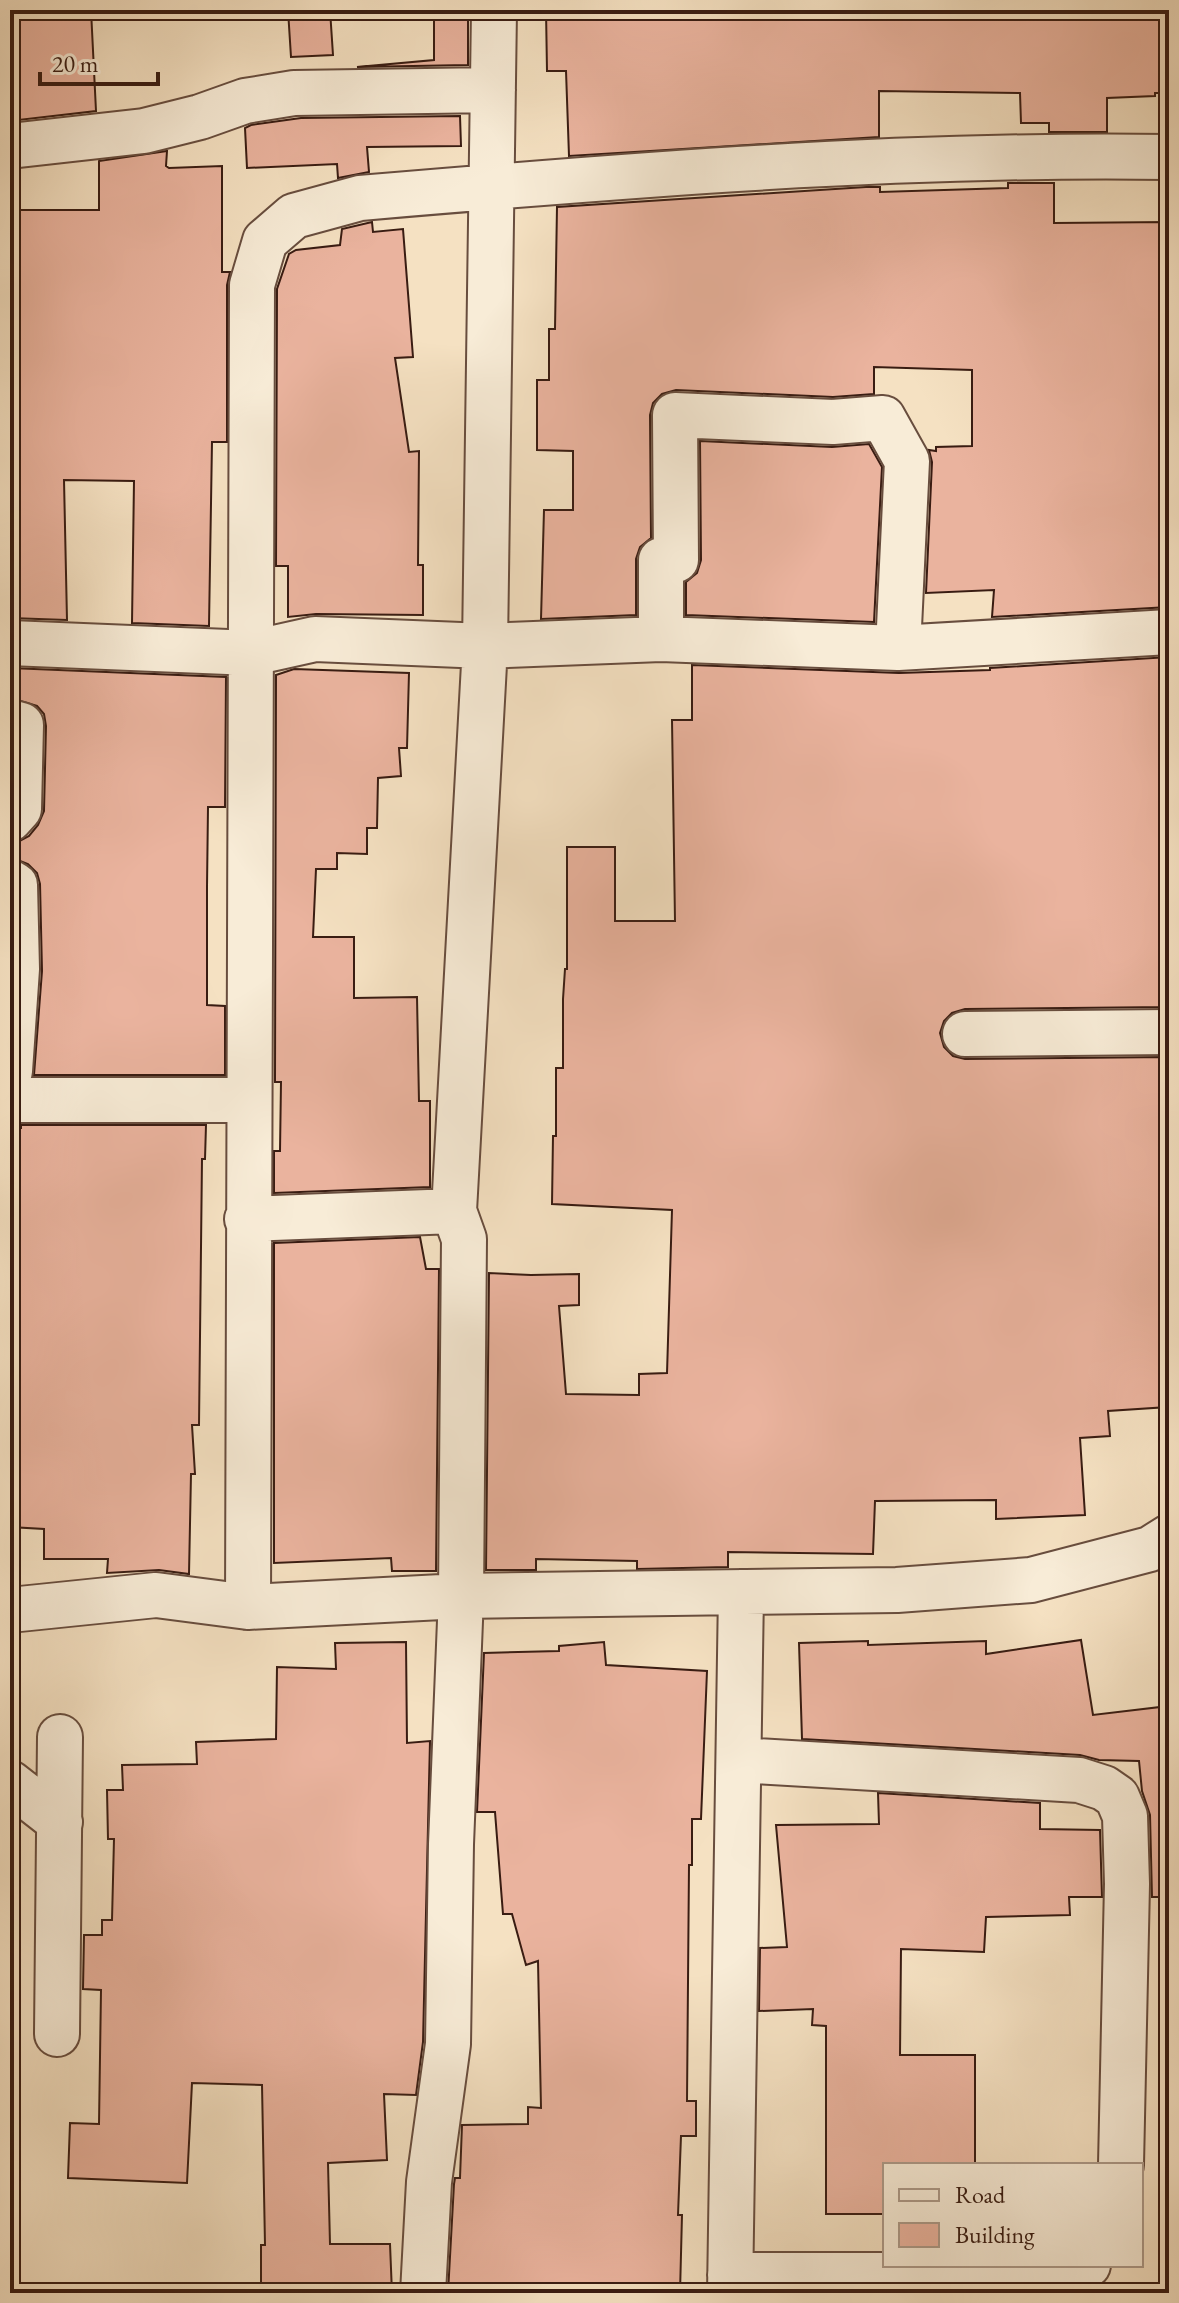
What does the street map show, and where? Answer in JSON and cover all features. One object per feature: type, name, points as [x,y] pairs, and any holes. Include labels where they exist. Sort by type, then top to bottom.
[{"type":"street","points":[[423,2293],[429,2182],[448,2044],[451,1844],[461,1596],[464,1239],[454,1211],[485,646],[494,10]]},
{"type":"street","points":[[10,146],[144,131],[200,117],[245,101],[294,93],[493,90]]},
{"type":"street","points":[[248,1607],[252,285],[265,241],[294,216],[360,198],[801,166],[1023,156],[1169,157]]},
{"type":"street","points":[[661,639],[661,560],[676,560],[675,415],[833,422],[883,418],[907,461],[898,648]]},
{"type":"street","points":[[10,643],[252,653],[315,639],[485,646],[661,639],[898,648],[1169,632]]},
{"type":"street","points":[[10,722],[21,725],[19,809],[10,819]]},
{"type":"street","points":[[10,882],[15,885],[17,969],[10,1071]]},
{"type":"street","points":[[965,1034],[1169,1032]]},
{"type":"street","points":[[10,1100],[249,1100]]},
{"type":"street","points":[[247,1219],[454,1211]]},
{"type":"street","points":[[10,1610],[156,1595],[248,1607],[461,1596],[897,1590],[1031,1580],[1150,1549],[1169,1537]]},
{"type":"street","points":[[741,1592],[730,2284],[1066,2275],[1084,2267]]},
{"type":"street","points":[[57,2034],[60,1737]]},
{"type":"street","points":[[739,1760],[1079,1780],[1104,1788],[1117,1797],[1125,1816],[1127,1884],[1121,2163]]},
{"type":"street","points":[[10,1783],[60,1822]]},
{"type":"building","points":[[14,10],[91,10],[96,111],[10,121],[10,44],[13,44]]},
{"type":"building","points":[[288,10],[330,10],[333,55],[291,57]]},
{"type":"building","points":[[434,10],[468,10],[468,65],[357,67],[434,60]]},
{"type":"building","points":[[546,10],[583,10],[583,13],[634,10],[1169,10],[1169,93],[1107,98],[1107,132],[1049,132],[1049,123],[1021,123],[1020,93],[879,91],[879,137],[569,156],[566,71],[547,71]]},
{"type":"building","points":[[460,116],[461,146],[367,147],[369,172],[338,178],[337,164],[247,168],[245,128],[251,125],[301,118]]},
{"type":"building","points":[[167,151],[166,166],[169,168],[222,166],[222,272],[230,272],[227,285],[227,442],[212,442],[209,626],[132,623],[134,481],[64,480],[67,620],[10,618],[10,210],[99,210],[99,161]]},
{"type":"building","points":[[1008,183],[1054,183],[1054,223],[1169,222],[1169,607],[992,617],[994,590],[926,593],[932,462],[929,450],[972,446],[972,370],[874,367],[874,394],[833,397],[676,390],[662,394],[653,403],[650,415],[651,538],[640,547],[636,559],[636,615],[541,619],[544,510],[573,510],[573,451],[537,450],[537,380],[549,380],[549,329],[555,329],[557,207],[866,187],[880,187],[880,192],[1008,188]]},
{"type":"building","points":[[372,222],[373,232],[403,229],[413,357],[395,358],[409,452],[419,451],[418,565],[423,565],[423,615],[316,614],[288,617],[288,566],[276,566],[277,289],[289,254],[296,250],[340,245],[342,229]]},
{"type":"building","points":[[700,441],[832,447],[869,444],[882,467],[874,622],[686,615],[686,582],[697,573],[701,560]]},
{"type":"building","points":[[1169,657],[1168,848],[1162,848],[1162,930],[1168,1007],[965,1009],[952,1013],[944,1021],[940,1033],[944,1047],[953,1056],[965,1059],[1169,1057],[1169,1248],[1164,1247],[1169,1309],[1169,1353],[1165,1353],[1168,1407],[1108,1411],[1110,1436],[1080,1438],[1085,1515],[996,1519],[996,1500],[875,1501],[873,1554],[728,1552],[728,1567],[637,1569],[637,1561],[536,1559],[536,1570],[486,1570],[489,1273],[579,1274],[579,1305],[559,1306],[566,1394],[639,1395],[639,1374],[667,1373],[672,1210],[552,1204],[553,1136],[556,1136],[556,1068],[563,1068],[567,847],[615,847],[615,921],[675,921],[672,720],[692,720],[692,665],[899,673]]},
{"type":"building","points":[[10,668],[226,677],[225,807],[208,807],[207,887],[207,1005],[225,1006],[225,1075],[34,1075],[42,971],[40,884],[37,873],[28,864],[10,857],[10,846],[29,836],[44,811],[46,726],[44,714],[37,706],[10,698]]},
{"type":"building","points":[[294,669],[409,673],[407,748],[399,748],[401,776],[378,778],[377,828],[367,828],[367,854],[337,853],[337,869],[316,869],[313,937],[354,937],[354,998],[417,997],[419,1101],[430,1101],[430,1187],[274,1193],[274,1151],[280,1151],[281,1082],[275,1082],[276,675]]},
{"type":"building","points":[[21,1125],[206,1125],[205,1159],[202,1159],[199,1425],[192,1425],[195,1474],[191,1474],[189,1574],[159,1570],[107,1573],[108,1559],[44,1559],[44,1529],[10,1527],[15,1352],[14,1273],[10,1273],[11,1128],[21,1128]]},
{"type":"building","points":[[420,1237],[426,1269],[439,1269],[436,1571],[392,1571],[391,1558],[274,1563],[274,1243]]},
{"type":"building","points":[[1081,1640],[1093,1715],[1169,1706],[1169,1897],[1152,1897],[1150,1815],[1142,1791],[1139,1761],[802,1739],[799,1643],[868,1641],[868,1645],[986,1641],[986,1654]]},
{"type":"building","points":[[406,1642],[407,1743],[430,1741],[423,2042],[416,2095],[384,2094],[387,2160],[328,2163],[330,2244],[390,2244],[392,2293],[261,2293],[261,2245],[265,2245],[262,2085],[192,2083],[187,2183],[68,2178],[70,2123],[99,2124],[101,1990],[83,1989],[84,1935],[102,1935],[102,1920],[112,1920],[114,1839],[108,1839],[107,1790],[123,1790],[122,1765],[197,1764],[196,1742],[276,1739],[277,1667],[336,1669],[335,1643]]},
{"type":"building","points":[[604,1642],[606,1665],[707,1671],[701,1819],[692,1819],[692,1865],[689,1865],[687,2101],[696,2101],[696,2136],[681,2136],[678,2215],[682,2215],[680,2293],[448,2293],[454,2184],[455,2178],[460,2178],[462,2125],[528,2124],[528,2107],[541,2108],[538,1961],[526,1965],[512,1914],[503,1914],[495,1812],[477,1812],[484,1653],[559,1651],[559,1646]]},
{"type":"building","points":[[878,1793],[1040,1803],[1040,1829],[1100,1830],[1102,1897],[1069,1897],[1070,1915],[986,1917],[984,1952],[901,1949],[900,2055],[975,2055],[975,2163],[883,2163],[883,2214],[826,2214],[826,2026],[812,2025],[813,2009],[759,2011],[760,1948],[787,1947],[776,1825],[879,1824]]}]
